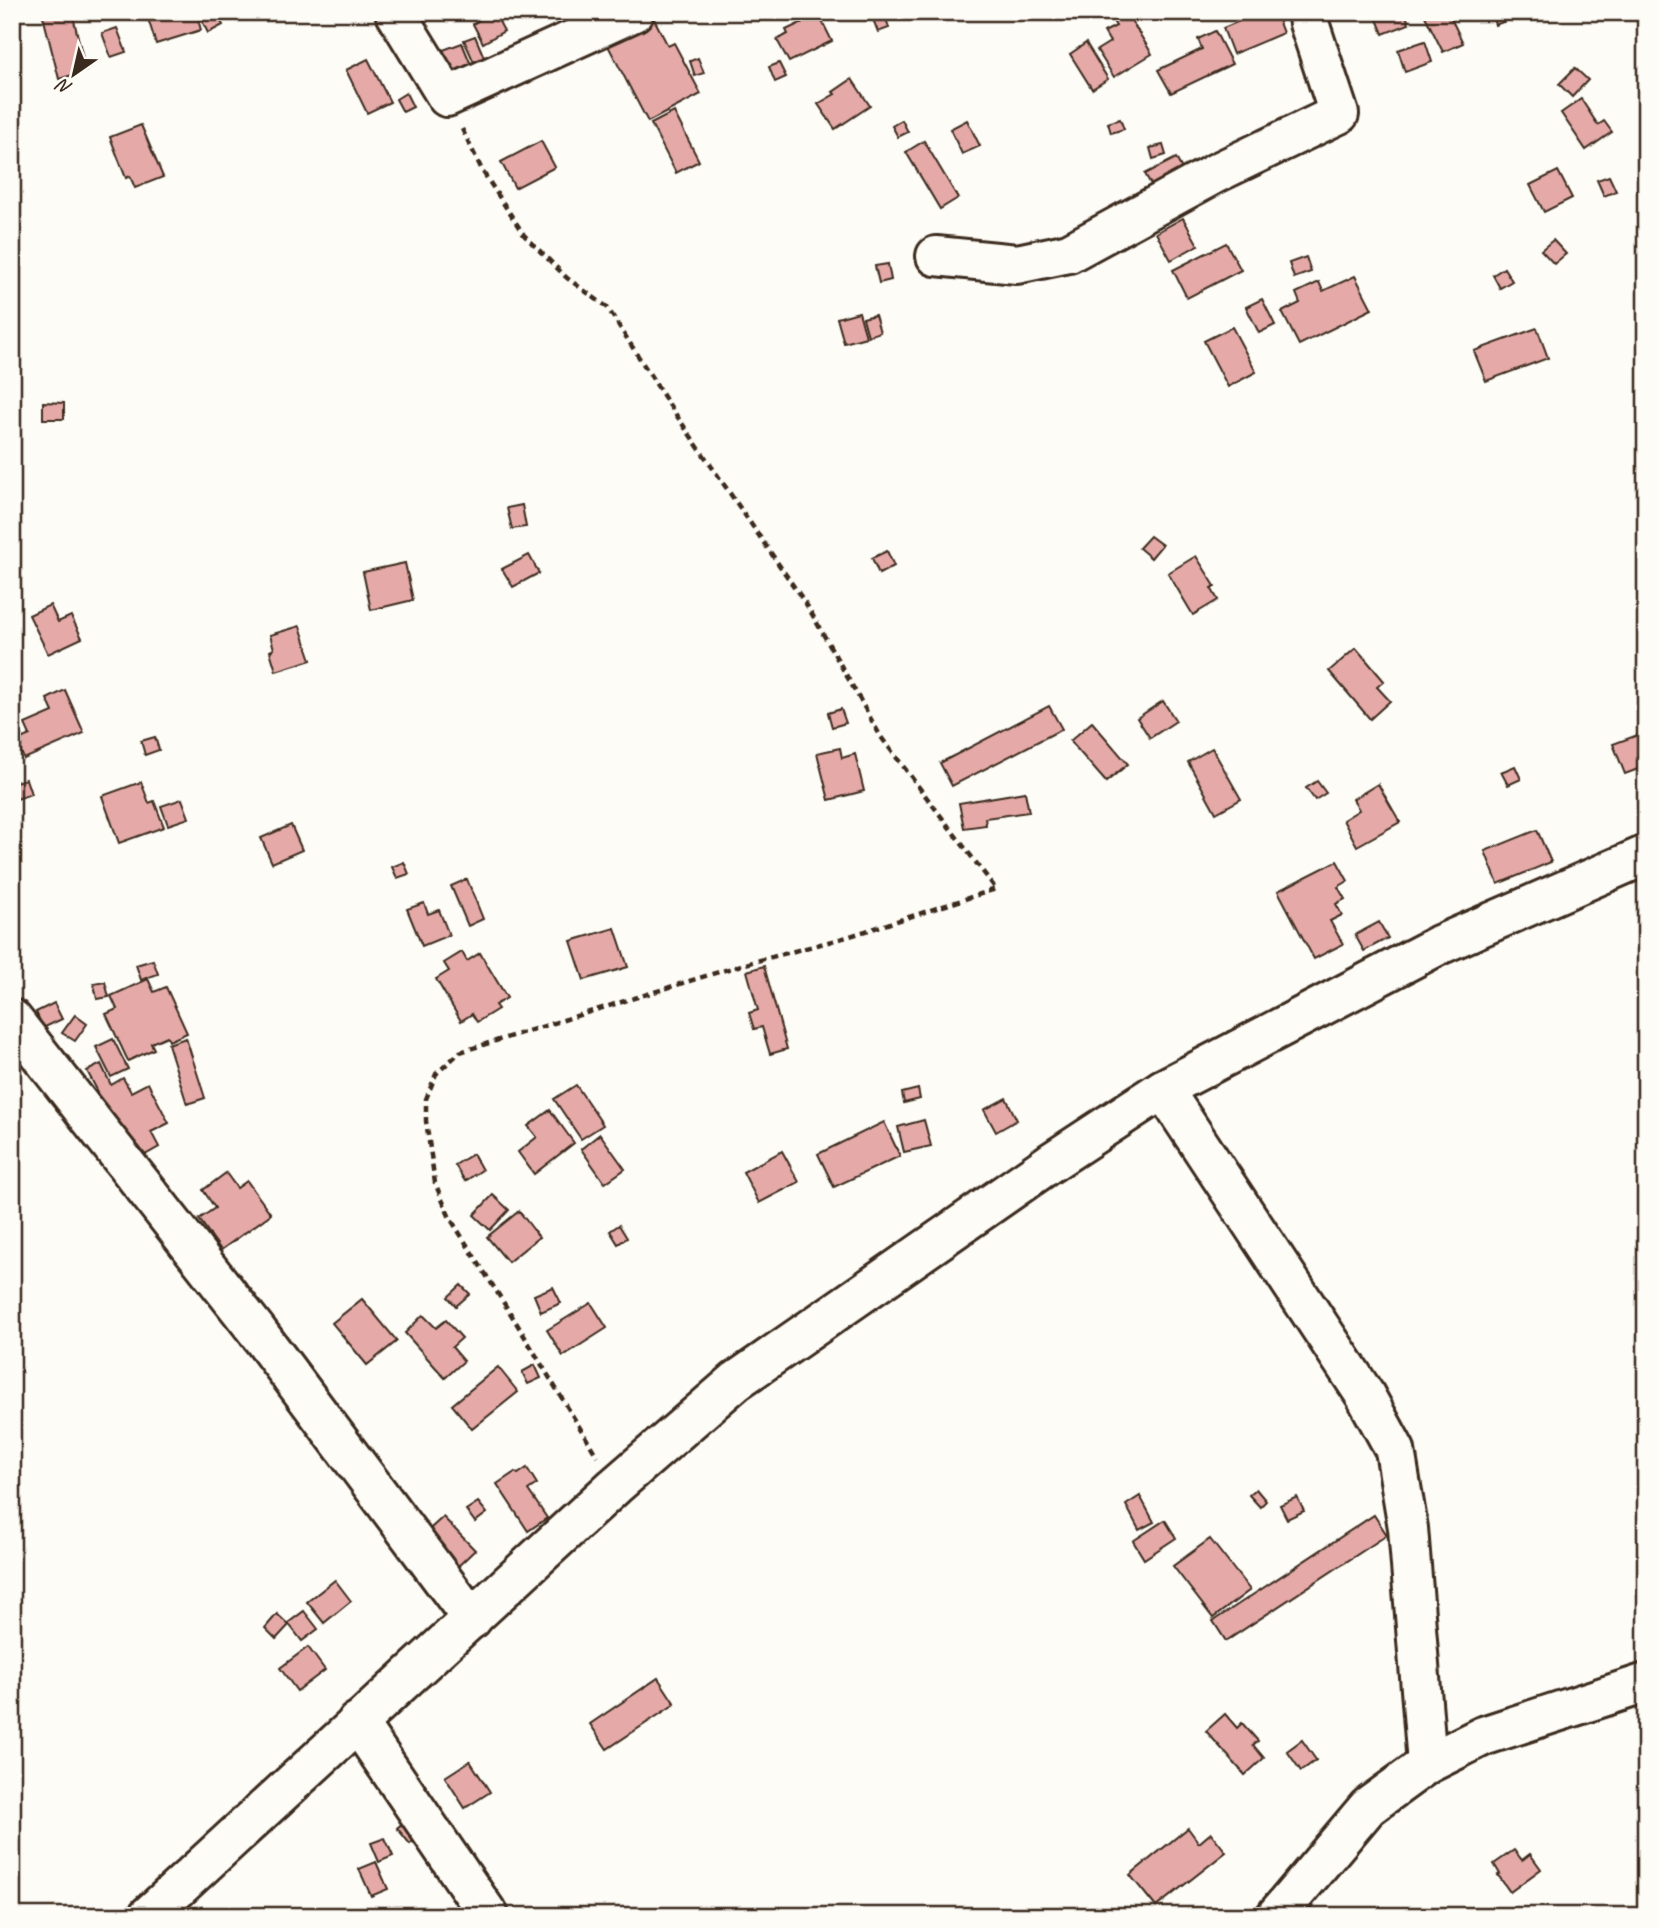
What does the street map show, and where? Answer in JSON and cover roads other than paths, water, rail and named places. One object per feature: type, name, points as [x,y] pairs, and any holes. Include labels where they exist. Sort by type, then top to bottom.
[{"type":"street","points":[[395,12],[447,97],[634,12]]},
{"type":"street","points":[[936,256],[1017,264],[1069,253],[1216,173],[1339,114],[1307,12]]},
{"type":"street","points":[[148,1916],[615,1486],[736,1381],[1050,1163],[1164,1089],[1439,945],[1646,855]]},
{"type":"street","points":[[12,1019],[257,1331],[472,1619]]},
{"type":"street","points":[[1164,1089],[1365,1395],[1395,1450],[1408,1528],[1427,1764]]},
{"type":"street","points":[[1276,1916],[1368,1807],[1427,1764],[1483,1736],[1646,1683]]},
{"type":"street","points":[[357,1722],[489,1916]]}]
